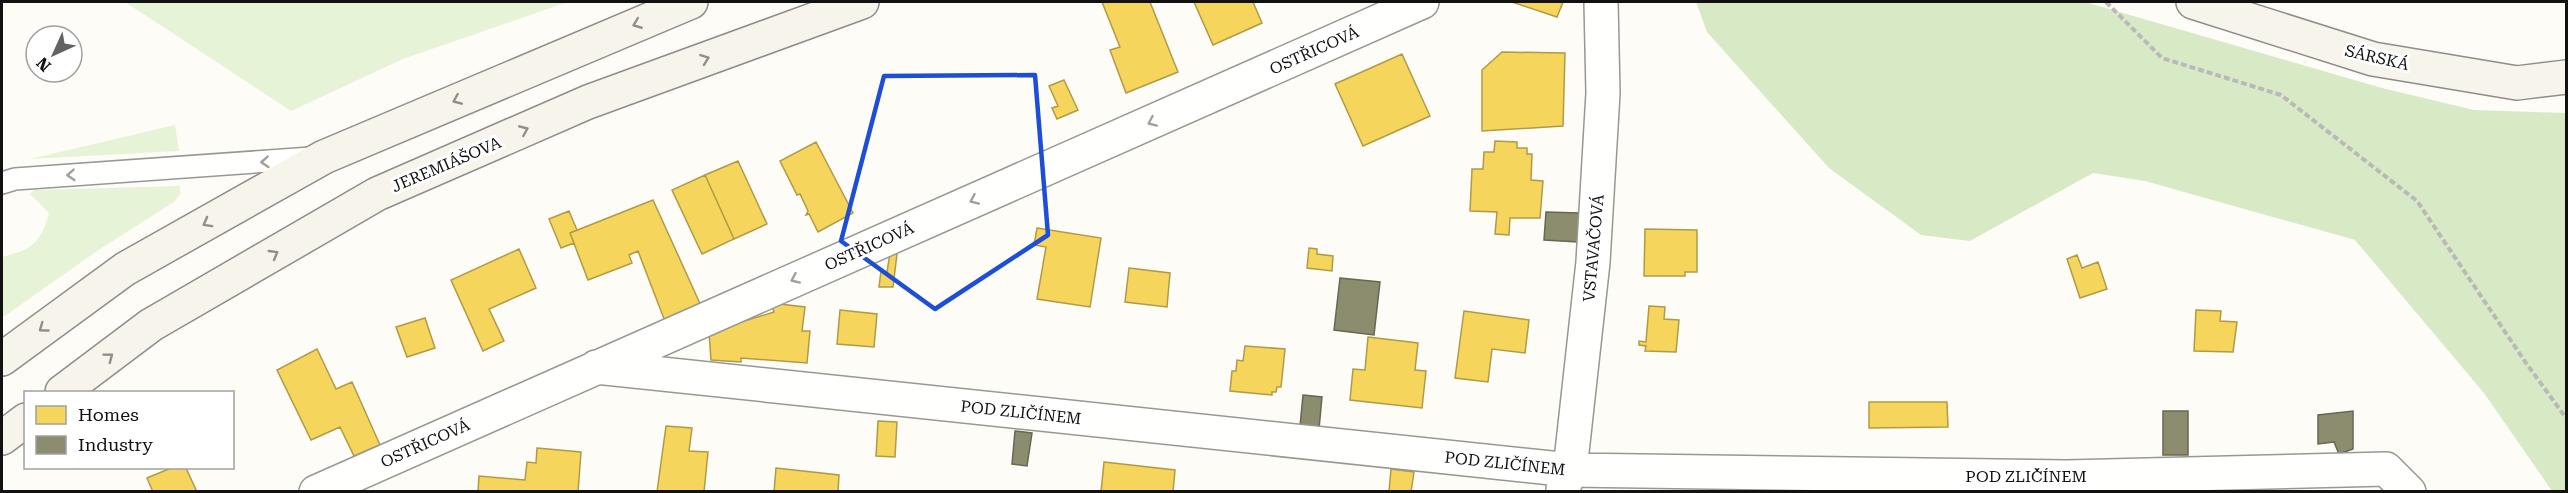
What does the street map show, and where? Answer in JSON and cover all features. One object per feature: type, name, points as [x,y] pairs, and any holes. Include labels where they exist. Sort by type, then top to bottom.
[{"type":"main road","points":[[2,359],[125,269],[324,157],[691,2]]},
{"type":"main road","name":"JEREMIÁŠOVA","points":[[65,391],[151,325],[377,194],[588,102],[862,2]]},
{"type":"main road","name":"SÁRSKÁ","points":[[2193,2],[2373,59],[2517,83],[2566,77]]},
{"type":"main road","points":[[2,438],[24,422]]},
{"type":"street","name":"OSTŘICOVÁ","points":[[316,492],[1422,2]]},
{"type":"street","name":"VSTAVAČOVÁ","points":[[1566,481],[1593,262],[1604,93],[1601,2]]},
{"type":"street","name":"POD ZLIČÍNEM","points":[[596,367],[1566,481],[2067,477],[2386,469],[2409,492]]},
{"type":"lane","points":[[6,185],[324,157]]},
{"type":"path","points":[[2106,2],[2162,58],[2281,94],[2417,201],[2526,363],[2566,418]]},
{"type":"highlighted area","points":[[1035,75],[1048,235],[935,309],[841,241],[884,76]]},
{"type":"green space","points":[[125,2],[568,2],[403,59],[291,111]]},
{"type":"green space","points":[[1696,2],[2085,2],[2382,88],[2474,110],[2566,113],[2566,491],[2552,491],[2484,393],[2355,240],[2145,181],[2093,173],[1970,241],[1921,235],[1829,168],[1707,32]]},
{"type":"green space","points":[[175,125],[179,151],[30,159]]},
{"type":"green space","points":[[180,186],[180,194],[174,202],[97,251],[2,318],[2,257],[21,251],[33,244],[42,232],[49,213],[30,194],[34,190]]},
{"type":"building: Homes","points":[[1102,2],[1150,2],[1178,72],[1126,93],[1110,50],[1120,47]]},
{"type":"building: Homes","points":[[1194,2],[1253,2],[1262,23],[1213,45]]},
{"type":"building: Homes","points":[[1512,2],[1563,2],[1557,17]]},
{"type":"building: Homes","points":[[1502,52],[1565,53],[1563,126],[1482,131],[1482,70]]},
{"type":"building: Homes","points":[[1402,54],[1430,116],[1363,146],[1335,84]]},
{"type":"building: Homes","points":[[1064,80],[1078,110],[1057,119],[1052,108],[1058,106],[1049,86]]},
{"type":"building: Homes","points":[[1495,141],[1517,142],[1517,148],[1527,148],[1527,154],[1532,154],[1531,180],[1543,181],[1540,218],[1510,218],[1509,235],[1495,234],[1497,212],[1470,211],[1472,169],[1483,169],[1484,152],[1494,152]]},
{"type":"building: Homes","points":[[816,142],[853,213],[818,232],[809,214],[806,215],[808,211],[800,194],[797,195],[780,161]]},
{"type":"building: Homes","points":[[738,161],[767,224],[734,239],[705,175]]},
{"type":"building: Homes","points":[[705,175],[734,239],[702,254],[672,190]]},
{"type":"building: Homes","points":[[653,200],[702,308],[666,324],[638,251],[629,255],[632,263],[588,280],[570,233]]},
{"type":"building: Homes","points":[[569,211],[577,230],[570,233],[574,243],[561,248],[549,219]]},
{"type":"building: Homes","points":[[1037,228],[1101,238],[1090,307],[1037,299],[1046,247],[1034,245]]},
{"type":"building: Homes","points":[[1645,229],[1697,230],[1697,272],[1685,272],[1685,276],[1644,276]]},
{"type":"building: Homes","points":[[1309,248],[1317,249],[1317,254],[1333,256],[1332,271],[1307,268]]},
{"type":"building: Homes","points":[[519,249],[536,288],[489,309],[504,341],[483,351],[451,280]]},
{"type":"building: Homes","points":[[890,253],[897,254],[893,287],[879,287],[881,271],[887,272]]},
{"type":"building: Homes","points":[[2077,255],[2082,268],[2098,262],[2107,289],[2080,298],[2067,259]]},
{"type":"building: Homes","points":[[1129,268],[1170,273],[1167,307],[1125,302]]},
{"type":"building: Homes","points":[[771,303],[805,307],[802,331],[810,331],[807,363],[741,358],[741,362],[711,360],[709,332],[774,312]]},
{"type":"building: Homes","points":[[1649,306],[1665,307],[1664,319],[1679,320],[1676,352],[1645,351],[1646,346],[1639,345],[1639,341],[1646,342]]},
{"type":"building: Homes","points":[[840,310],[877,314],[874,347],[837,344]]},
{"type":"building: Homes","points":[[2196,310],[2221,311],[2220,321],[2237,322],[2233,352],[2194,351]]},
{"type":"building: Homes","points":[[1464,311],[1529,320],[1525,353],[1492,349],[1488,382],[1455,378]]},
{"type":"building: Homes","points":[[425,318],[435,348],[407,357],[396,327]]},
{"type":"building: Homes","points":[[1368,337],[1418,343],[1415,370],[1426,371],[1422,408],[1350,400],[1353,369],[1365,370]]},
{"type":"building: Homes","points":[[1245,346],[1285,349],[1281,387],[1277,387],[1276,392],[1272,392],[1272,395],[1230,391],[1232,371],[1236,371],[1237,360],[1243,361]]},
{"type":"building: Homes","points":[[317,349],[336,389],[352,382],[380,445],[354,456],[340,427],[311,440],[277,370]]},
{"type":"building: Homes","points":[[1869,402],[1947,402],[1948,427],[1869,428]]},
{"type":"building: Homes","points":[[878,421],[897,422],[895,457],[876,456]]},
{"type":"building: Homes","points":[[666,426],[692,428],[689,451],[708,452],[704,492],[657,492]]},
{"type":"building: Homes","points":[[537,448],[581,452],[578,492],[478,492],[479,476],[525,480],[527,462],[536,463]]},
{"type":"building: Homes","points":[[1104,462],[1175,470],[1173,492],[1101,492]]},
{"type":"building: Homes","points":[[776,468],[839,475],[838,492],[774,492]]},
{"type":"building: Homes","points":[[169,469],[186,469],[197,492],[153,492],[147,478]]},
{"type":"building: Homes","points":[[1391,469],[1414,472],[1411,492],[1389,492]]},
{"type":"building: Industry","points":[[1546,212],[1579,213],[1578,242],[1544,240]]},
{"type":"building: Industry","points":[[1340,278],[1380,282],[1374,335],[1334,330]]},
{"type":"building: Industry","points":[[1303,395],[1322,397],[1319,429],[1300,426]]},
{"type":"building: Industry","points":[[2163,411],[2188,411],[2188,455],[2163,455]]},
{"type":"building: Industry","points":[[2353,411],[2353,449],[2339,454],[2334,442],[2318,444],[2318,415]]},
{"type":"building: Industry","points":[[1015,431],[1032,433],[1027,466],[1012,464]]}]
